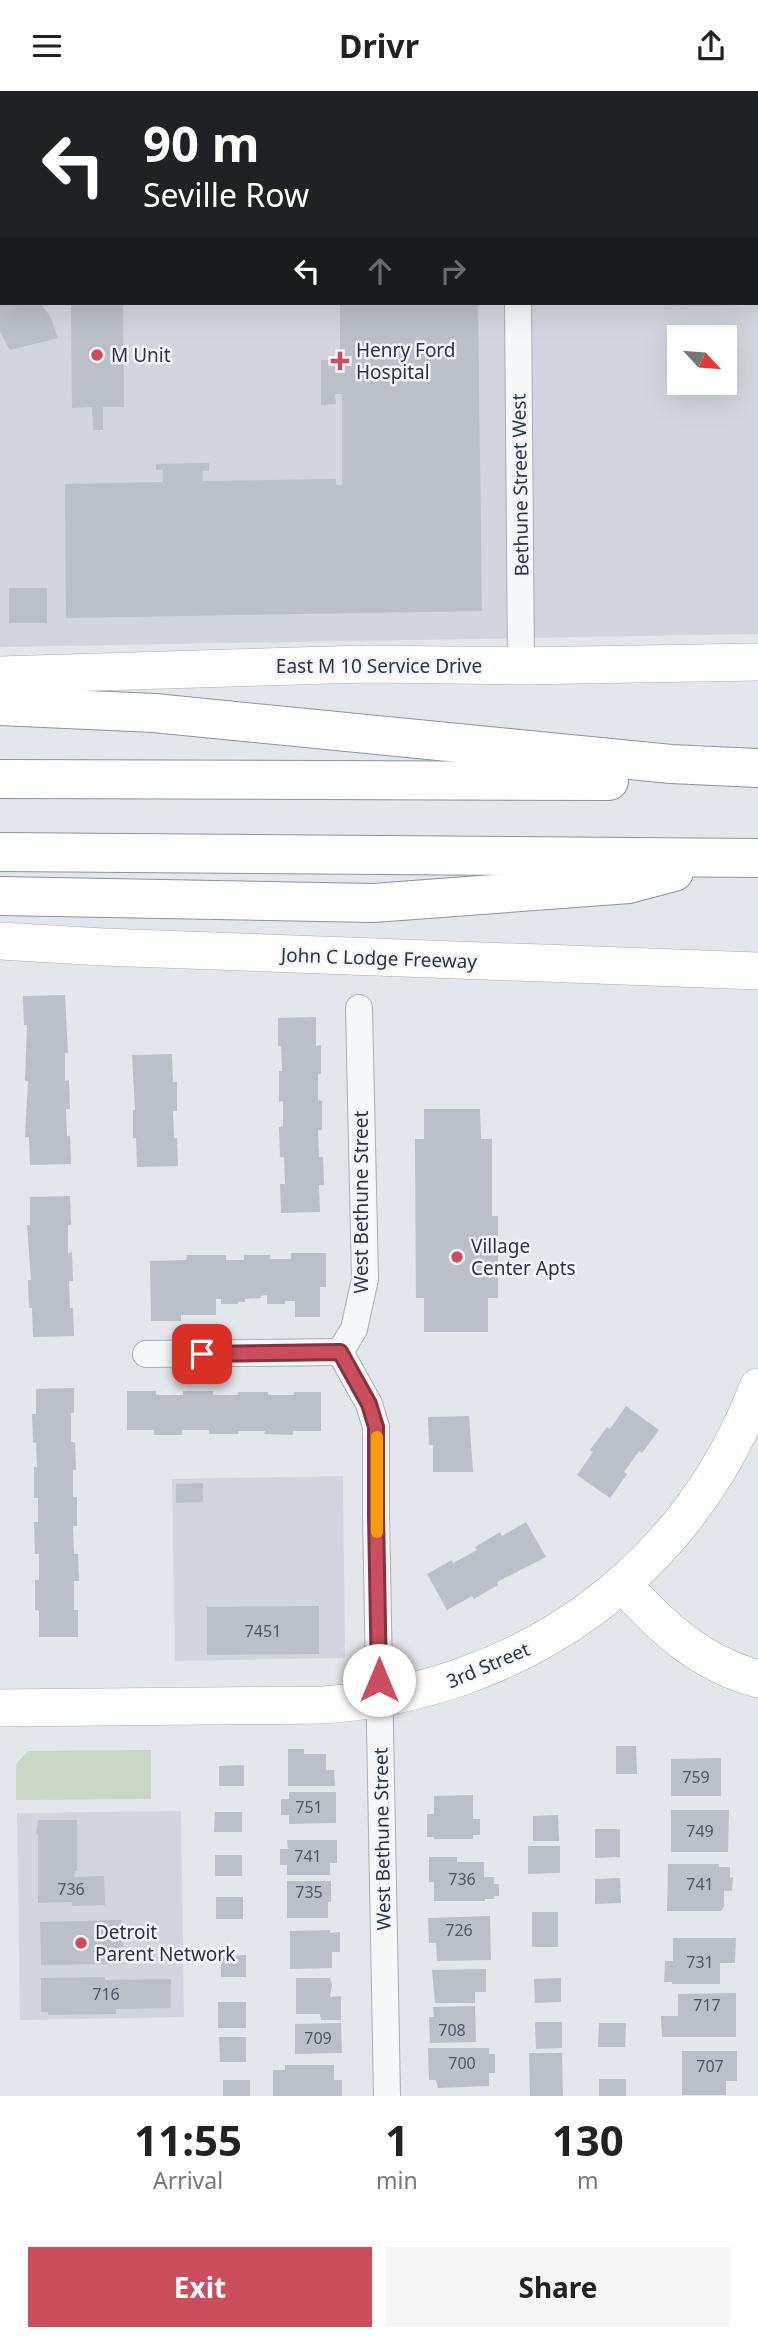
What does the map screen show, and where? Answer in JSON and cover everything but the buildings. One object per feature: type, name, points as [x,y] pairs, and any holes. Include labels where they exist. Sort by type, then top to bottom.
[{"type":"highway","points":[[0,706],[154,713],[671,764],[758,768]]},
{"type":"highway","points":[[0,779],[758,782]]},
{"type":"highway","points":[[0,852],[741,858]]},
{"type":"highway","points":[[0,895],[373,903],[629,884],[741,858]]},
{"type":"main road","name":"East M 10 Service Drive","points":[[0,675],[366,664],[521,666],[758,662]]},
{"type":"main road","name":"John C Lodge Freeway","points":[[0,941],[758,971]]},
{"type":"main road","name":"3rd Street","points":[[0,1708],[323,1705],[379,1700],[444,1683],[517,1655],[579,1618],[624,1584],[648,1559],[696,1503],[729,1451],[758,1387]]},
{"type":"main road","points":[[624,1584],[660,1624],[683,1642],[713,1662],[758,1679]]},
{"type":"street","name":"Bethune Street West","points":[[518,305],[521,666]]},
{"type":"street","name":"West Bethune Street","points":[[359,1008],[365,1279],[354,1329],[340,1352],[369,1404],[376,1427],[387,2096]]},
{"type":"street","points":[[146,1354],[340,1352]]},
{"type":"shaded area","name":"Henry Ford Hospital","points":[[0,305],[758,305],[758,634],[0,647]]},
{"type":"shaded area","points":[[343,1476],[345,1658],[175,1661],[172,1479]]},
{"type":"shaded area","points":[[181,1811],[184,2017],[20,2020],[17,1813]]},
{"type":"green space","points":[[151,1750],[151,1799],[16,1800],[16,1764],[28,1751]]},
{"type":"slow traffic","points":[[377,1437],[377,1532]]},
{"type":"place","name":"M Unit","points":[[97,355]]},
{"type":"place","name":"Henry Ford Hospital","points":[[340,361]]},
{"type":"place","name":"Village Center Apts","points":[[457,1257]]},
{"type":"place","name":"Detroit Parent Network","points":[[81,1943]]},
{"type":"route","points":[[202,1354],[340,1352],[369,1404],[376,1427],[379,1680]]}]
